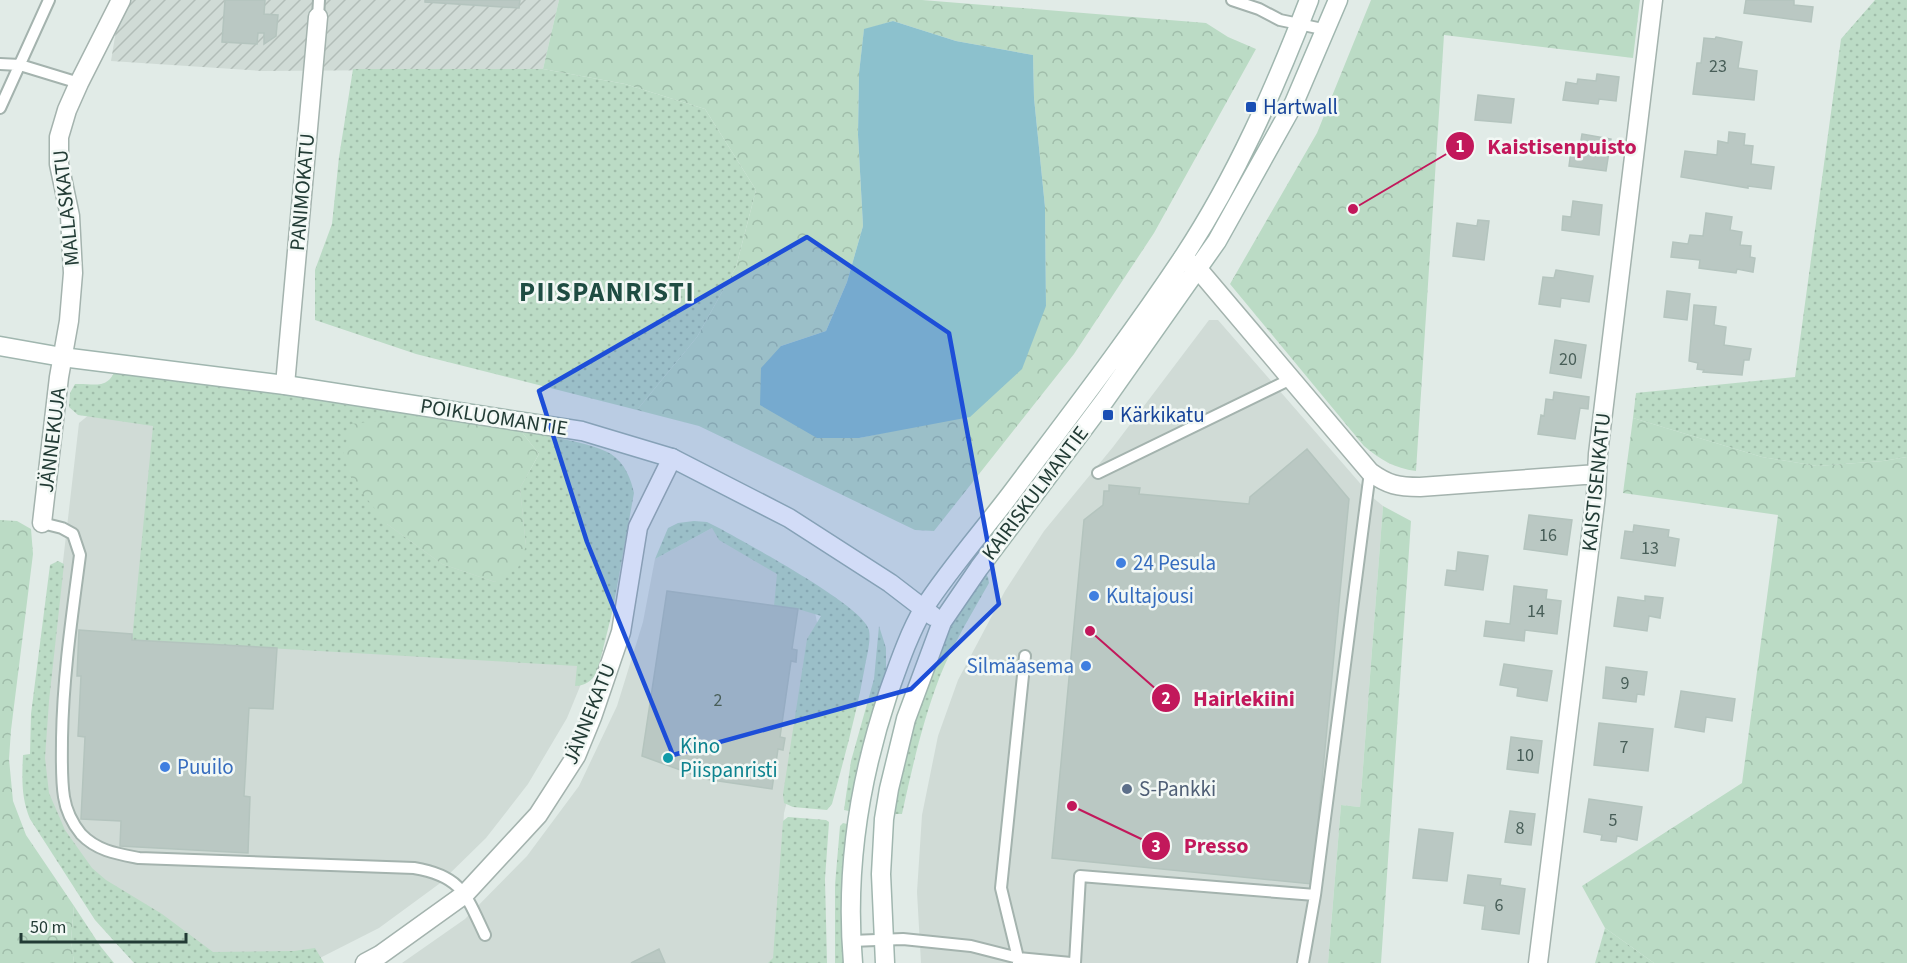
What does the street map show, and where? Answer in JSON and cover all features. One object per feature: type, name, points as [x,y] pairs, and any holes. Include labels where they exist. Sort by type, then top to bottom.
[{"type":"street","name":"MALLASKATU","points":[[62,357],[69,321],[73,273],[70,216],[59,164],[59,138],[67,110],[79,83],[121,0]]},
{"type":"street","name":"KAIRISKULMANTIE","points":[[853,963],[852,873],[860,799],[871,747],[897,667],[924,609],[1079,404],[1183,258],[1234,171],[1309,0]]},
{"type":"street","name":"KAIRISKULMANTIE","points":[[885,963],[881,874],[884,819],[889,789],[906,719],[942,622],[979,568],[1095,414],[1217,241],[1294,103],[1338,0]]},
{"type":"street","name":"KAISTISENKATU","points":[[1538,963],[1653,0]]},
{"type":"street","name":"PANIMOKATU","points":[[285,385],[319,9]]},
{"type":"street","points":[[1183,258],[1198,269],[1370,472],[1394,486],[1597,474]]},
{"type":"street","name":"POIKLUOMANTIE","points":[[0,346],[62,357],[285,385],[582,431],[672,458],[789,518],[890,583],[942,622]]},
{"type":"street","name":"JÄNNEKUJA","points":[[42,523],[62,357]]},
{"type":"street","name":"JÄNNEKATU","points":[[365,963],[380,955],[465,894],[538,815],[576,756],[621,632],[638,526],[672,458]]},
{"type":"lane","points":[[0,108],[49,0]]},
{"type":"lane","points":[[1232,0],[1256,4],[1280,20],[1327,30]]},
{"type":"lane","points":[[0,64],[20,65],[79,83]]},
{"type":"lane","points":[[1098,473],[1291,379]]},
{"type":"lane","points":[[1303,963],[1316,895],[1370,472]]},
{"type":"lane","points":[[42,523],[62,528],[73,534],[80,555],[63,697],[62,760],[64,798],[71,819],[81,834],[97,847],[116,854],[139,858],[414,868],[442,875],[454,883],[465,894],[485,935]]},
{"type":"lane","points":[[1018,961],[1001,888],[1025,656]]},
{"type":"lane","points":[[851,941],[903,939],[970,946],[1018,961],[1073,963],[1080,876],[1316,895]]},
{"type":"highlighted area","points":[[807,237],[949,333],[999,604],[911,689],[673,755],[587,542],[539,391]]},
{"type":"shaded area","points":[[121,0],[559,0],[543,69],[262,71],[111,61]]},
{"type":"shaded area","points":[[1209,320],[1218,320],[1372,497],[1383,506],[1360,807],[1341,805],[1328,963],[921,963],[917,892],[922,815],[938,736],[958,680],[1005,591],[1044,531],[1113,447]]},
{"type":"shaded area","points":[[112,396],[526,462],[588,667],[567,718],[528,784],[486,838],[439,884],[379,928],[310,963],[153,963],[116,918],[47,800],[41,752],[79,423]]},
{"type":"shaded area","points":[[712,528],[809,583],[824,657],[784,813],[774,963],[402,963],[465,919],[527,856],[579,786],[617,706],[643,622],[655,559]]},
{"type":"green space","points":[[559,0],[922,0],[1206,23],[1228,37],[1256,49],[1154,233],[1074,354],[934,531],[915,530],[699,426],[637,410],[697,337],[736,267],[756,190],[705,109],[625,84],[543,69]],"holes":[[[893,21],[956,41],[1033,55],[1034,98],[1045,207],[1046,306],[911,427],[859,438],[781,346],[826,331],[847,282],[863,226],[858,135],[859,73],[864,30]]]},
{"type":"green space","points":[[1371,0],[1640,0],[1633,58],[1444,35],[1416,471],[1388,463],[1364,446],[1230,284],[1317,133]]},
{"type":"green space","points":[[1875,0],[1907,0],[1907,457],[1817,466],[1762,457],[1633,418],[1636,393],[1795,377],[1841,39]]},
{"type":"green space","points":[[353,69],[543,69],[625,84],[705,109],[756,190],[736,267],[697,337],[637,410],[416,354],[315,320],[315,270],[332,224],[339,157]]},
{"type":"green space","points":[[116,368],[429,415],[387,524],[442,564],[495,582],[526,546],[520,488],[539,454],[521,431],[580,443],[611,454],[627,472],[634,493],[613,609],[597,673],[588,683],[575,686],[577,666],[132,640],[153,426],[78,415],[69,407],[70,393],[75,384],[105,383]]},
{"type":"green space","points":[[429,415],[521,431],[539,454],[520,488],[526,546],[518,568],[495,582],[442,564],[387,524],[352,480],[343,455],[351,424]]},
{"type":"green space","points":[[1633,418],[1762,457],[1817,466],[1907,457],[1907,963],[1654,963],[1605,928],[1582,886],[1742,783],[1778,515],[1623,493]]},
{"type":"green space","points":[[1383,506],[1411,521],[1381,963],[1328,963],[1341,805],[1360,807]]},
{"type":"green space","points":[[0,520],[17,521],[31,529],[33,554],[11,730],[9,759],[13,801],[26,835],[74,906],[71,940],[74,963],[0,963]]},
{"type":"green space","points":[[707,522],[719,528],[801,575],[847,606],[862,619],[869,630],[870,639],[862,684],[832,804],[827,810],[793,807],[784,803],[783,794],[807,639],[821,616],[798,609],[774,606],[777,574],[719,540],[712,528],[655,559],[668,528],[678,523]]},
{"type":"green space","points":[[58,561],[64,564],[45,758],[49,793],[65,830],[92,868],[106,880],[162,914],[213,952],[294,951],[315,948],[324,963],[134,963],[95,920],[30,819],[22,779],[23,755],[30,754],[31,714],[50,565]]},
{"type":"green space","points":[[983,572],[988,577],[989,583],[940,676],[923,727],[902,814],[893,814],[898,774],[930,672],[954,621]]},
{"type":"green space","points":[[879,626],[886,648],[886,672],[853,812],[844,810],[851,761],[874,679]]},
{"type":"green space","points":[[788,817],[829,822],[825,879],[827,963],[768,963],[773,958],[783,821]]},
{"type":"green space","points":[[843,823],[851,825],[848,963],[835,963],[835,885],[840,826]]},
{"type":"green space","points":[[74,906],[114,963],[74,963],[71,940]]},
{"type":"green space","points":[[1605,928],[1654,963],[1595,963]]},
{"type":"water","points":[[893,21],[956,41],[1033,55],[1034,98],[1045,207],[1046,306],[1022,369],[970,417],[859,438],[817,438],[760,405],[761,368],[781,346],[826,331],[847,282],[863,226],[858,135],[859,73],[864,29]]},
{"type":"building","points":[[225,0],[265,0],[264,14],[278,15],[276,36],[264,44],[264,33],[258,33],[257,44],[222,42]]},
{"type":"building","points":[[425,0],[520,0],[519,8],[425,2]]},
{"type":"building","points":[[1746,0],[1794,0],[1794,5],[1813,7],[1811,22],[1744,13]]},
{"type":"building","points":[[1716,37],[1742,42],[1738,68],[1757,71],[1754,100],[1693,94],[1697,63],[1701,63],[1704,38],[1715,39]]},
{"type":"building","points":[[1597,74],[1619,77],[1616,101],[1599,99],[1598,104],[1563,100],[1566,82],[1577,84],[1578,79],[1596,81]]},
{"type":"building","points":[[1478,95],[1514,99],[1511,123],[1475,120]]},
{"type":"building","points":[[1729,132],[1745,134],[1744,145],[1753,146],[1751,164],[1774,167],[1771,189],[1748,186],[1748,188],[1681,177],[1685,151],[1717,155],[1718,141],[1728,143]]},
{"type":"building","points":[[1582,134],[1611,139],[1606,171],[1569,166],[1571,151],[1579,152]]},
{"type":"building","points":[[1573,201],[1602,205],[1599,235],[1562,230],[1563,216],[1571,217]]},
{"type":"building","points":[[1706,213],[1732,217],[1730,230],[1742,232],[1740,245],[1751,246],[1750,257],[1755,258],[1753,272],[1737,269],[1736,273],[1699,268],[1700,260],[1671,257],[1673,242],[1688,244],[1690,235],[1703,236]]},
{"type":"building","points":[[1478,220],[1489,221],[1484,260],[1453,256],[1457,223],[1477,226]]},
{"type":"building","points":[[1556,270],[1593,276],[1589,302],[1561,298],[1560,307],[1539,304],[1543,277],[1554,278]]},
{"type":"building","points":[[1667,291],[1690,294],[1687,320],[1664,317]]},
{"type":"building","points":[[1694,305],[1716,307],[1714,325],[1726,327],[1724,345],[1751,349],[1749,360],[1744,360],[1742,375],[1703,372],[1704,370],[1697,369],[1698,363],[1689,361]]},
{"type":"building","points":[[1555,340],[1586,345],[1581,378],[1550,373]]},
{"type":"building","points":[[1554,392],[1589,397],[1588,409],[1580,408],[1575,439],[1538,434],[1541,415],[1544,416],[1546,399],[1553,400]]},
{"type":"building","points":[[1307,449],[1349,499],[1312,884],[1052,858],[1084,520],[1103,505],[1104,491],[1109,491],[1109,485],[1140,488],[1139,494],[1249,504],[1250,497]]},
{"type":"building","points":[[1529,515],[1572,520],[1567,555],[1524,549]]},
{"type":"building","points":[[1634,525],[1669,530],[1668,537],[1679,539],[1675,566],[1621,558],[1625,531],[1633,532]]},
{"type":"building","points":[[1458,552],[1488,556],[1483,590],[1445,585],[1447,570],[1456,571]]},
{"type":"building","points":[[1514,586],[1547,590],[1546,599],[1561,601],[1557,634],[1525,630],[1524,641],[1484,636],[1486,621],[1510,624]]},
{"type":"building","points":[[667,591],[798,609],[792,649],[797,650],[796,662],[791,661],[780,737],[785,738],[783,750],[778,749],[772,789],[705,779],[642,756]]},
{"type":"building","points":[[1645,596],[1663,598],[1660,618],[1649,616],[1647,631],[1614,626],[1618,597],[1645,601]]},
{"type":"building","name":"Puuilo","points":[[79,630],[132,634],[132,640],[277,648],[273,709],[249,708],[244,796],[250,797],[248,853],[120,846],[121,821],[81,819],[85,737],[78,736],[81,676],[77,676]]},
{"type":"building","points":[[1504,664],[1552,671],[1547,701],[1517,696],[1518,688],[1500,685]]},
{"type":"building","points":[[1606,667],[1647,672],[1644,695],[1637,694],[1636,702],[1603,698]]},
{"type":"building","points":[[1681,691],[1735,699],[1732,721],[1706,717],[1704,732],[1675,727]]},
{"type":"building","points":[[1599,723],[1653,729],[1648,771],[1594,765]]},
{"type":"building","points":[[1511,737],[1542,741],[1538,773],[1507,769]]},
{"type":"building","points":[[1589,799],[1642,807],[1637,840],[1617,836],[1616,842],[1601,840],[1602,835],[1584,832]]},
{"type":"building","points":[[1510,811],[1535,814],[1531,845],[1505,842]]},
{"type":"building","points":[[1419,829],[1453,833],[1447,881],[1413,878]]},
{"type":"building","points":[[1468,875],[1501,879],[1500,885],[1525,889],[1519,934],[1482,929],[1485,906],[1464,903]]},
{"type":"building","points":[[659,949],[665,963],[631,963]]},
{"type":"place","name":"Hartwall","points":[[1251,107]]},
{"type":"place","name":"Kaistisenpuisto","points":[[1353,209]]},
{"type":"place","name":"Kärkikatu","points":[[1108,415]]},
{"type":"place","name":"24 Pesula","points":[[1121,563]]},
{"type":"place","name":"Kultajousi","points":[[1094,596]]},
{"type":"place","name":"Hairlekiini","points":[[1090,631]]},
{"type":"place","name":"Silmäasema","points":[[1086,666]]},
{"type":"place","name":"Kino Piispanristi","points":[[668,758]]},
{"type":"place","name":"Puuilo","points":[[165,767]]},
{"type":"place","name":"S-Pankki","points":[[1127,789]]},
{"type":"place","name":"Presso","points":[[1072,806]]},
{"type":"district","name":"PIISPANRISTI","points":[[607,292]]}]
